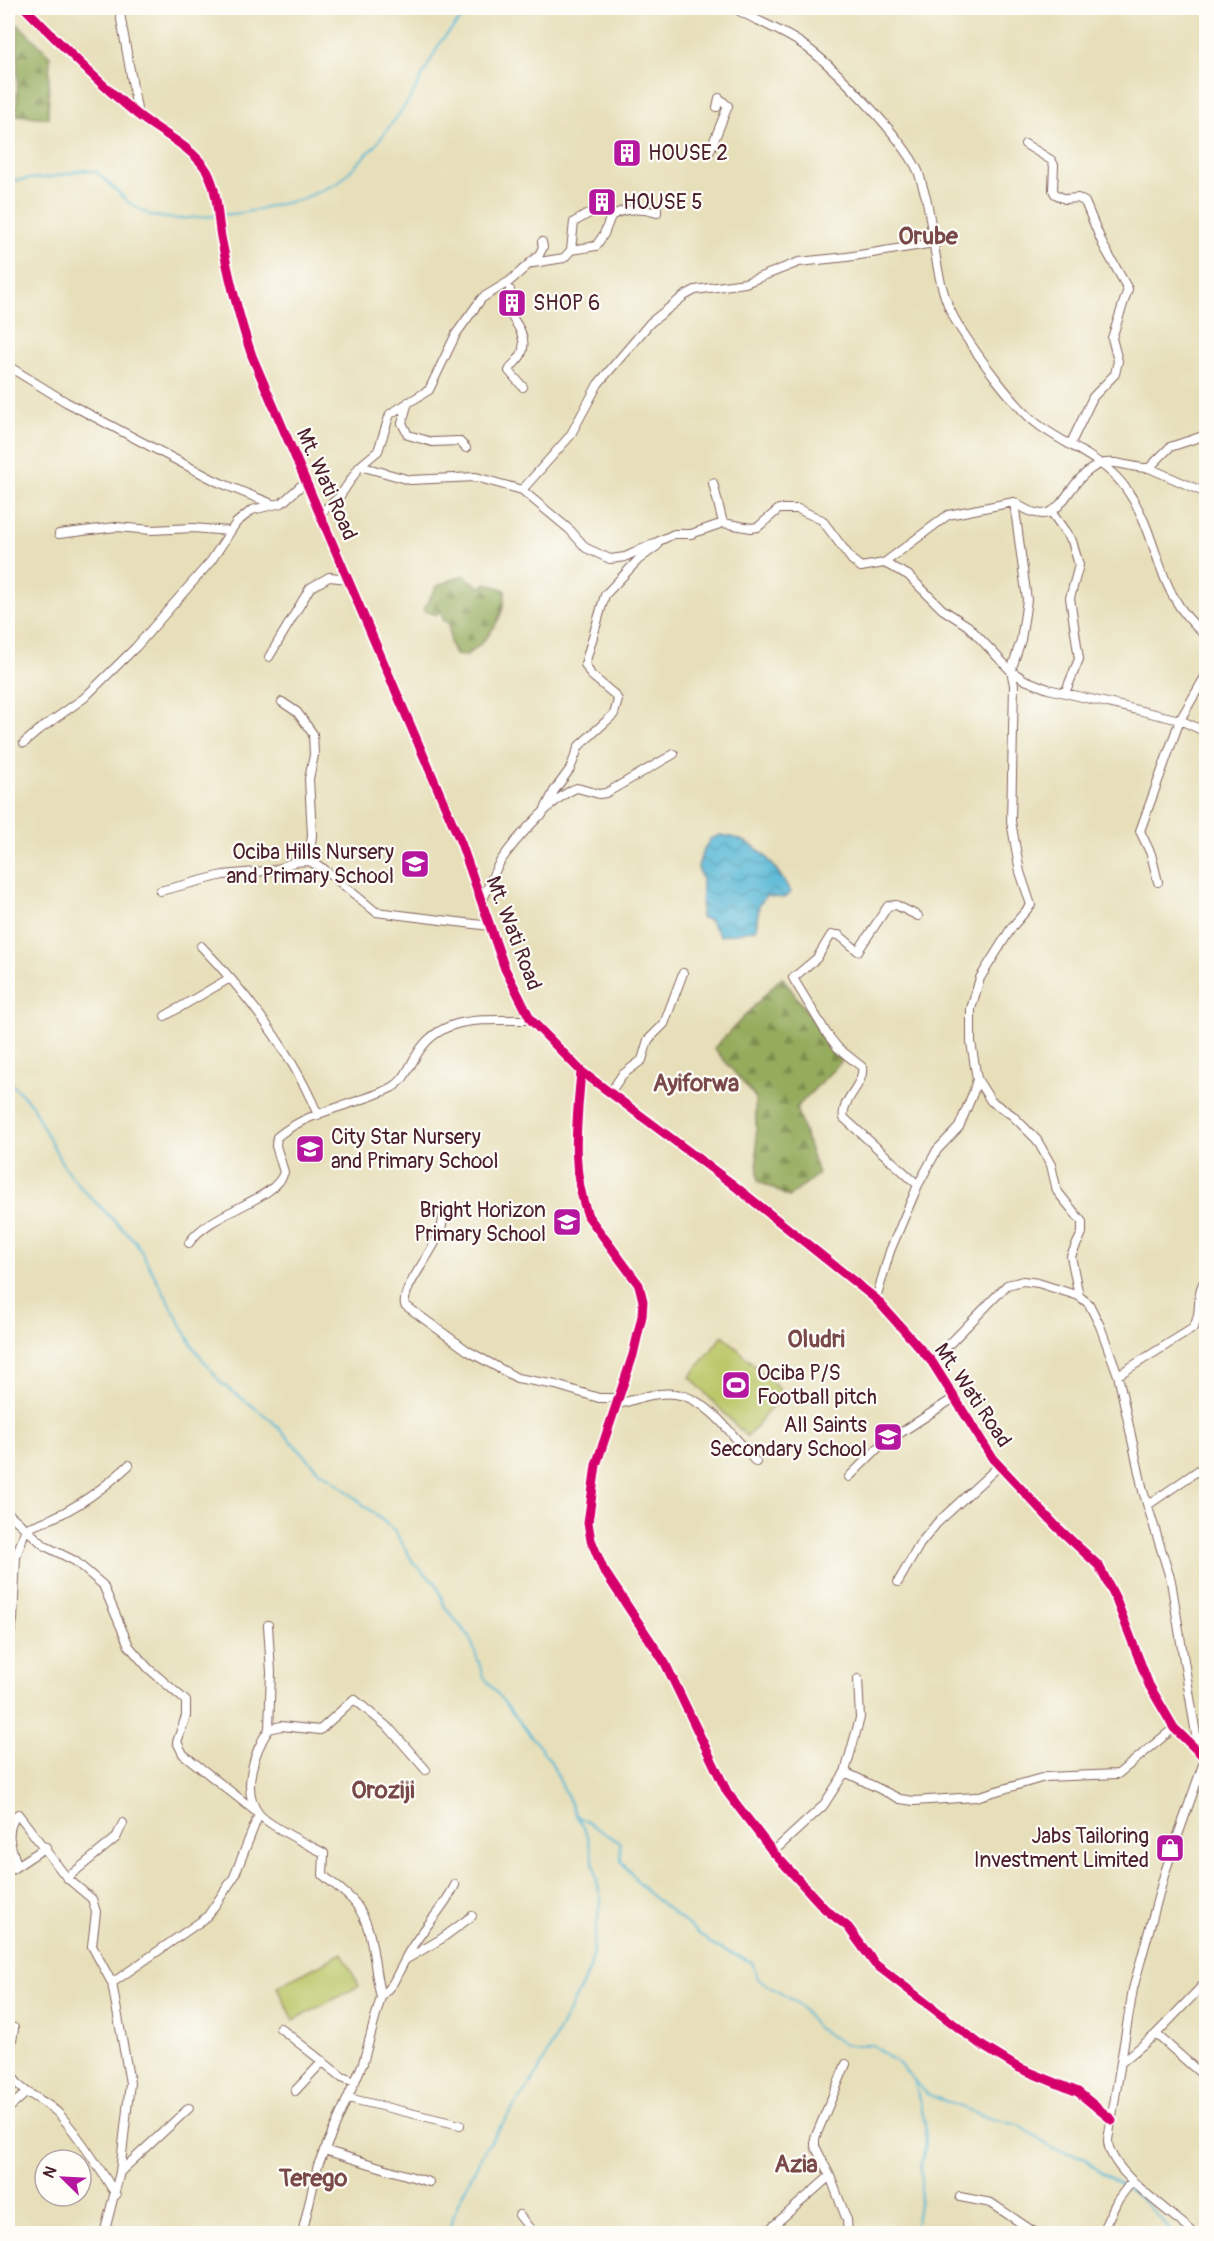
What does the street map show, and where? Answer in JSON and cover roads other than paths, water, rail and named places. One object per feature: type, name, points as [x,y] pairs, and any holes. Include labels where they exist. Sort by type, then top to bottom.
[{"type":"street","name":"Mt. Wati Road","points":[[25,8],[138,115],[197,159],[207,171],[214,190],[221,237],[243,329],[305,482],[321,513],[483,900],[490,926],[514,990],[531,1020],[580,1071],[731,1183],[876,1299],[932,1362],[986,1450],[999,1466],[1099,1566],[1115,1597],[1142,1670],[1174,1728],[1204,1756]]},
{"type":"street","points":[[119,8],[138,115]]},
{"type":"street","points":[[734,8],[792,37],[824,61],[903,146],[918,172],[945,299],[960,328],[1013,401],[1036,423],[1100,464],[1126,489],[1136,505],[1175,602],[1206,636]]},
{"type":"street","points":[[709,153],[728,106],[719,98],[717,107]]},
{"type":"street","points":[[1025,144],[1051,160],[1054,165],[1053,190],[1055,194],[1065,199],[1078,198],[1085,202],[1103,246],[1128,289],[1112,338],[1118,361],[1115,374],[1094,398],[1070,445]]},
{"type":"street","points":[[513,277],[524,273],[534,262],[560,261],[571,250],[596,246],[611,216],[620,211],[645,210],[657,213],[657,208]]},
{"type":"street","points":[[571,250],[574,222],[593,211]]},
{"type":"street","points":[[523,387],[510,371],[525,343],[520,329],[504,306],[508,287],[513,277],[542,251],[542,242]]},
{"type":"street","points":[[522,490],[570,436],[598,384],[650,323],[684,296],[695,290],[745,284],[799,261],[847,257],[934,243]]},
{"type":"street","points":[[508,287],[514,300]]},
{"type":"street","points":[[321,513],[340,496],[360,466],[378,451],[390,414],[423,395],[434,383],[456,334],[482,298],[508,287]]},
{"type":"street","points":[[8,366],[58,397],[216,481],[273,505]]},
{"type":"street","points":[[408,402],[402,423],[408,435],[432,442],[459,441],[466,448]]},
{"type":"street","points":[[1149,468],[1170,447],[1206,435]]},
{"type":"street","points":[[360,466],[410,480],[476,477],[522,490],[570,530],[586,548],[602,556],[618,559],[667,537],[695,533],[723,523],[758,527],[779,509],[798,508],[822,520],[856,563],[866,567],[885,563],[948,515],[1014,502],[1042,516],[1052,513],[1082,476],[1100,464],[1149,468],[1206,493]]},
{"type":"street","points":[[24,743],[77,704],[136,647],[211,561],[229,531],[252,510],[282,503],[305,482]]},
{"type":"street","points":[[713,483],[723,523]]},
{"type":"street","points":[[1014,502],[1027,600],[1021,640],[1011,671],[1014,685],[1011,821],[1020,872],[1031,905],[991,959],[980,978],[973,999],[971,1042],[977,1079],[991,1101],[1012,1115],[1037,1140],[1051,1165],[1057,1191],[1082,1222],[1082,1233],[1071,1256],[1079,1296]]},
{"type":"street","points":[[1052,513],[1072,541],[1079,565],[1070,598],[1079,659],[1065,693]]},
{"type":"street","points":[[59,534],[116,526],[152,530],[193,528],[229,531]]},
{"type":"street","points":[[542,815],[570,769],[579,746],[614,714],[617,707],[615,695],[591,675],[585,664],[602,603],[611,589],[638,560],[667,537]]},
{"type":"street","points":[[885,563],[915,580],[942,609],[968,626],[1011,671],[1025,680],[1065,693],[1180,720],[1206,732]]},
{"type":"street","points":[[269,657],[310,588],[330,577],[349,579]]},
{"type":"street","points":[[1158,882],[1151,854],[1140,831],[1180,720],[1206,675]]},
{"type":"street","points":[[1014,685],[1025,680]]},
{"type":"street","points":[[282,702],[297,712],[313,735],[314,755],[309,779],[312,835],[309,861]]},
{"type":"street","points":[[483,900],[499,864],[542,815],[572,790],[606,793],[674,754]]},
{"type":"street","points":[[160,891],[222,875],[275,870],[294,862],[309,861],[324,869],[376,912],[490,926]]},
{"type":"street","points":[[918,916],[896,905],[888,906],[858,951],[838,935],[831,934],[817,958],[793,978],[826,1034],[838,1048],[862,1067],[861,1077],[844,1109],[844,1118],[918,1185]]},
{"type":"street","points":[[201,946],[230,978],[271,1033],[309,1093],[318,1114]]},
{"type":"street","points":[[610,1093],[622,1075],[642,1060],[648,1040],[664,1024],[683,973]]},
{"type":"street","points":[[165,1016],[230,978]]},
{"type":"street","points":[[189,1243],[215,1219],[256,1199],[277,1185],[284,1172],[276,1146],[277,1137],[318,1114],[393,1088],[408,1071],[423,1046],[445,1026],[457,1023],[531,1020]]},
{"type":"street","points":[[580,1071],[575,1164],[583,1203],[588,1216],[639,1286],[643,1301],[637,1339],[592,1486],[588,1522],[591,1540],[603,1569],[665,1663],[727,1792],[773,1852],[825,1909],[848,1928],[875,1964],[981,2045],[1017,2067],[1072,2088],[1112,2120]]},
{"type":"street","points":[[876,1299],[890,1251],[918,1185],[937,1150],[959,1127],[977,1079]]},
{"type":"street","points":[[442,1218],[440,1234],[412,1281],[404,1300],[405,1305],[468,1351],[517,1378],[617,1401],[677,1394],[702,1406],[715,1417],[756,1462]]},
{"type":"street","points":[[1118,1375],[1192,1329],[1199,1318],[1200,1288],[1206,1279]]},
{"type":"street","points":[[932,1362],[1007,1285],[1023,1281],[1038,1283],[1079,1296],[1089,1304],[1118,1375],[1138,1473],[1171,1581],[1204,1756],[1157,1898],[1128,2010],[1108,2149],[1120,2170],[1195,2234]]},
{"type":"street","points":[[849,1477],[879,1447],[954,1398]]},
{"type":"street","points":[[8,1644],[13,1620],[16,1557],[26,1528],[64,1513],[111,1482],[129,1465]]},
{"type":"street","points":[[1148,1505],[1206,1465]]},
{"type":"street","points":[[898,1582],[920,1544],[937,1523],[999,1466]]},
{"type":"street","points":[[8,1513],[45,1546],[75,1561],[104,1585],[129,1646],[148,1668],[186,1701],[186,1716],[177,1742],[183,1754],[259,1814],[324,1853],[323,1875],[348,1896],[368,1925],[381,1997],[370,2042],[355,2082],[324,2150],[302,2234]]},
{"type":"street","points":[[112,1983],[207,1917],[234,1877],[259,1814],[250,1783],[252,1768],[270,1729],[271,1672],[268,1625]]},
{"type":"street","points":[[773,1852],[822,1806],[845,1772],[860,1718],[858,1678]]},
{"type":"street","points":[[270,1729],[281,1726],[320,1730],[354,1699],[390,1729],[426,1770]]},
{"type":"street","points":[[845,1772],[900,1799],[923,1801],[976,1797],[1045,1777],[1118,1774],[1174,1728]]},
{"type":"street","points":[[17,1864],[9,1836],[13,1819],[18,1814],[46,1847],[67,1878],[88,1895],[95,1906],[92,1946],[112,1983],[129,2073],[120,2172],[116,2195],[104,2234]]},
{"type":"street","points":[[67,1878],[116,1838],[123,1823]]},
{"type":"street","points":[[8,1872],[46,1847]]},
{"type":"street","points":[[381,1997],[393,1983],[419,1934],[442,1908],[455,1885]]},
{"type":"street","points":[[405,1960],[441,1939],[472,1916]]},
{"type":"street","points":[[1122,2062],[1156,2034],[1206,1982]]},
{"type":"street","points":[[14,2028],[8,2066],[12,2076],[26,2093],[59,2113],[100,2167],[116,2195]]},
{"type":"street","points":[[280,2028],[342,2077],[355,2082]]},
{"type":"street","points":[[1156,2034],[1206,2078]]},
{"type":"street","points":[[295,2091],[323,2061]]},
{"type":"street","points":[[846,2064],[815,2138],[815,2146],[830,2176],[846,2220],[848,2234]]},
{"type":"street","points":[[8,2109],[26,2093]]},
{"type":"street","points":[[348,2098],[460,2125]]},
{"type":"street","points":[[120,2172],[189,2108]]},
{"type":"street","points":[[324,2150],[429,2182]]},
{"type":"street","points":[[764,2234],[830,2176]]},
{"type":"street","points":[[1101,2234],[1117,2201],[1132,2181]]},
{"type":"street","points":[[960,2197],[991,2203],[1037,2234]]},
{"type":"street","points":[[519,2215],[534,2234]]},
{"type":"water","points":[[720,835],[744,841],[762,853],[791,892],[784,898],[766,896],[759,905],[756,929],[720,936],[709,920],[701,918],[702,880],[698,867],[702,853],[710,839]]},
{"type":"waterway","points":[[220,215],[242,213],[302,199],[338,183],[375,146],[410,99],[441,41],[471,8]]},
{"type":"waterway","points":[[8,181],[53,177],[83,170],[97,172],[128,202],[151,216],[176,219],[215,216]]},
{"type":"waterway","points":[[8,1080],[31,1104],[63,1165],[80,1187],[136,1242],[194,1348],[221,1383],[270,1419],[319,1471],[330,1477],[395,1531],[414,1564],[436,1583],[445,1607],[470,1638],[484,1677],[550,1760],[576,1815],[620,1843],[621,1861],[646,1891],[714,1946],[752,1962],[757,1979],[797,2003],[817,2028],[845,2045],[873,2045],[899,2064],[927,2094],[992,2119],[1018,2125],[1053,2149],[1086,2158],[1096,2168],[1143,2201],[1173,2234]]},
{"type":"waterway","points":[[448,2234],[458,2203],[485,2149],[537,2074],[590,1969],[601,1900],[588,1837],[577,1816]]},
{"type":"waterway","points":[[914,2234],[921,2192],[921,2166],[926,2143],[925,2123],[915,2083]]},
{"type":"place","name":"HOUSE 2","points":[[627,153]]},
{"type":"place","name":"HOUSE 5","points":[[602,202]]},
{"type":"place","name":"SHOP 6","points":[[512,303]]},
{"type":"place","name":"Ociba Hills Nursery and Primary School","points":[[415,864]]},
{"type":"place","name":"City Star Nursery and Primary School","points":[[310,1149]]},
{"type":"place","name":"Bright Horizon Primary School","points":[[567,1222]]},
{"type":"place","name":"Ociba P/S Football pitch","points":[[736,1385]]},
{"type":"place","name":"All Saints Secondary School","points":[[888,1437]]},
{"type":"place","name":"Jabs Tailoring Investment Limited","points":[[1170,1848]]},
{"type":"district","name":"Orube","points":[[928,236]]},
{"type":"district","name":"Ayiforwa","points":[[696,1083]]},
{"type":"district","name":"Oludri","points":[[816,1339]]},
{"type":"district","name":"Oroziji","points":[[383,1790]]},
{"type":"district","name":"Azia","points":[[796,2164]]},
{"type":"district","name":"Terego","points":[[313,2178]]}]
